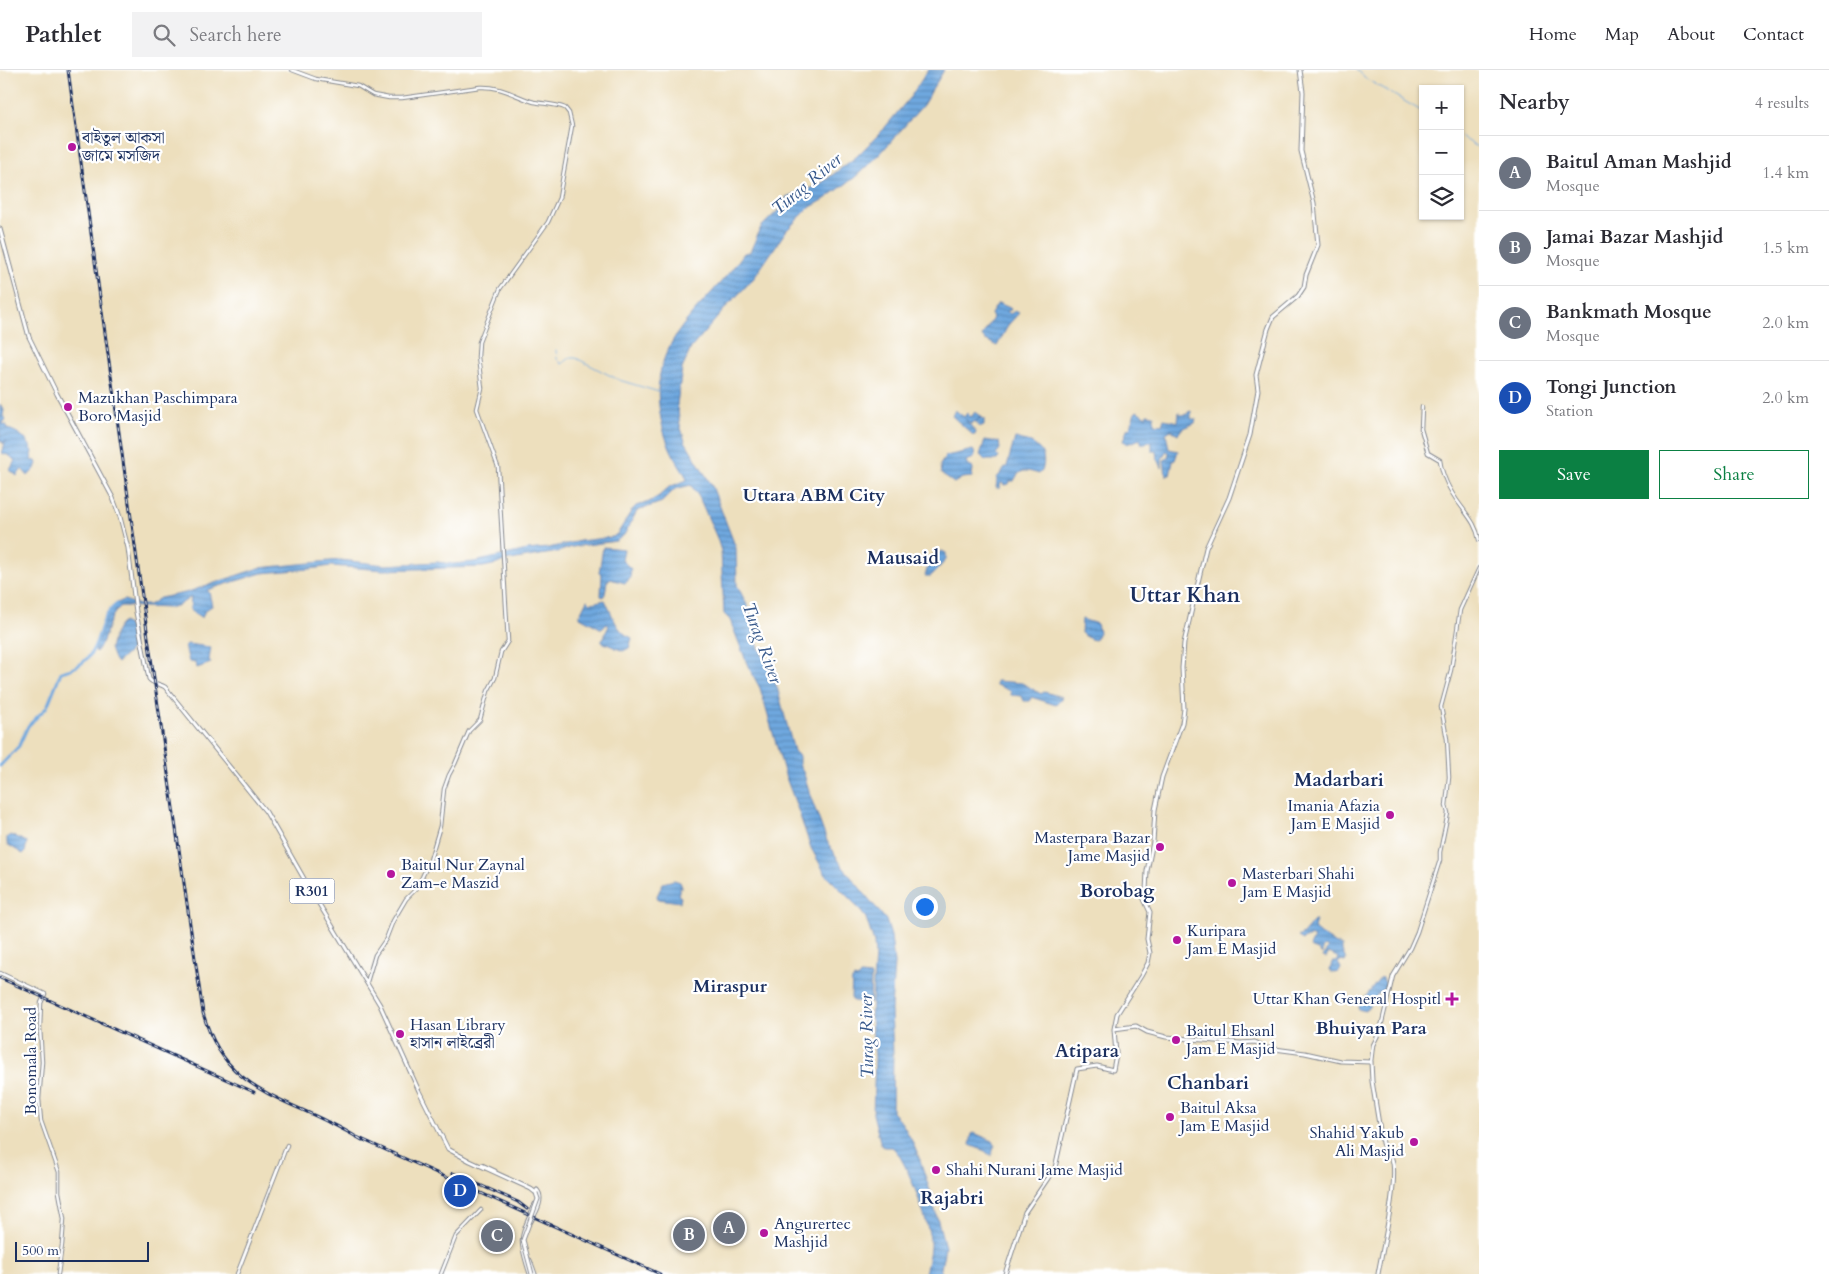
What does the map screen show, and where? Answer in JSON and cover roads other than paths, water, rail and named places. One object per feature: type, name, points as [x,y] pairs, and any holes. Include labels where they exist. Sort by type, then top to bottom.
[{"type":"main road","points":[[1005,1274],[1025,1212],[1055,1168],[1077,1069],[1097,1066],[1113,1070],[1116,1054],[1114,1029],[1119,1009],[1148,964],[1150,953],[1147,939],[1150,912],[1144,899],[1153,842],[1155,810],[1162,777],[1182,723],[1184,709],[1182,668],[1184,643],[1206,548],[1229,498],[1250,435],[1258,390],[1256,375],[1268,329],[1273,316],[1298,296],[1304,287],[1306,275],[1318,245],[1314,203],[1301,151],[1303,92],[1300,70]]},
{"type":"main road","name":"R301","points":[[0,229],[29,337],[116,504],[125,532],[136,612],[149,679],[155,684],[161,684],[165,687],[260,803],[380,1005],[448,1149],[486,1171],[536,1195],[536,1202],[523,1232],[521,1242],[532,1274]]},
{"type":"main road","points":[[1114,1029],[1136,1026],[1147,1032],[1166,1037],[1241,1043],[1255,1042],[1267,1048],[1341,1060],[1371,1062],[1382,1143],[1384,1149],[1392,1157],[1393,1166],[1390,1207],[1378,1274]]},
{"type":"main road","name":"R301","points":[[470,1162],[531,1189],[538,1196],[523,1240],[524,1250],[532,1274]]},
{"type":"street","points":[[292,70],[316,79],[358,86],[372,95],[389,98],[492,87],[503,89],[531,101],[566,108],[572,126],[561,192],[557,205],[539,236],[500,289],[479,342],[478,357],[482,388],[477,409],[498,467],[508,641],[501,652],[495,678],[488,691],[480,720],[469,731],[455,764],[448,775],[443,794],[440,826],[430,860],[417,888],[406,899],[393,921],[386,939],[375,955],[367,982]]},
{"type":"street","points":[[1422,407],[1421,429],[1428,453],[1440,460],[1442,472],[1459,504],[1478,533],[1479,540]]},
{"type":"street","points":[[1371,1062],[1373,1044],[1380,1031],[1393,976],[1410,948],[1417,932],[1440,864],[1440,852],[1448,813],[1446,806],[1449,777],[1447,739],[1441,708],[1451,670],[1460,610],[1479,568]]},
{"type":"street","name":"Bonomala Road","points":[[0,973],[45,994],[42,1000],[40,1020],[42,1062],[39,1099],[41,1121],[57,1166],[64,1219],[58,1274]]},
{"type":"street","points":[[237,1274],[287,1145]]},
{"type":"street","points":[[441,1274],[456,1236],[481,1210]]},
{"type":"water","name":"Turag River","points":[[928,70],[944,70],[923,105],[879,155],[854,178],[809,208],[786,231],[754,278],[691,348],[682,369],[677,404],[680,425],[685,441],[712,486],[736,548],[737,585],[748,607],[755,639],[777,687],[794,751],[799,756],[799,764],[827,841],[842,866],[886,920],[891,936],[894,963],[891,1010],[893,1052],[892,1112],[902,1123],[912,1141],[930,1191],[945,1247],[940,1274],[925,1274],[930,1239],[921,1205],[910,1176],[898,1153],[892,1147],[881,1145],[873,1114],[875,1057],[871,1018],[874,943],[866,918],[826,875],[811,848],[785,775],[760,688],[748,666],[730,620],[724,614],[721,551],[699,497],[691,485],[675,489],[662,502],[637,511],[624,535],[616,541],[572,547],[558,552],[504,561],[483,567],[384,570],[331,566],[262,573],[207,590],[212,606],[205,610],[202,618],[190,610],[191,597],[179,605],[169,608],[121,606],[112,616],[100,647],[96,652],[95,649],[110,610],[117,603],[124,600],[140,605],[149,605],[160,598],[185,593],[259,568],[340,560],[386,565],[437,562],[453,564],[474,562],[580,541],[613,537],[618,533],[636,506],[649,502],[669,487],[687,480],[666,438],[658,398],[660,372],[668,350],[679,331],[744,253],[750,252],[761,227],[782,207],[786,202],[786,197],[819,185],[856,157],[882,131],[911,96]]},
{"type":"water","points":[[998,303],[1010,308],[1011,310],[1007,311],[1010,314],[1015,311],[1019,313],[1009,324],[997,346],[982,336],[993,318],[991,314]]},
{"type":"water","points":[[0,404],[4,410],[3,416],[6,420],[2,422],[3,425],[6,424],[8,429],[24,438],[33,452],[31,459],[37,463],[35,469],[28,476],[22,469],[17,476],[10,470],[15,461],[10,456],[2,453],[6,440],[3,444],[2,441],[0,442]]},
{"type":"water","points":[[955,410],[964,417],[967,413],[971,417],[975,412],[981,417],[976,421],[981,418],[984,419],[984,425],[979,427],[975,421],[971,424],[965,419],[976,432],[973,435],[952,416]]},
{"type":"water","points":[[1137,411],[1146,417],[1147,414],[1154,415],[1154,424],[1162,425],[1164,419],[1178,422],[1179,412],[1180,415],[1188,414],[1191,411],[1191,419],[1196,419],[1195,423],[1182,429],[1178,434],[1171,430],[1166,433],[1169,449],[1178,451],[1173,461],[1170,475],[1166,475],[1164,460],[1168,458],[1169,452],[1166,451],[1162,459],[1162,468],[1157,460],[1156,451],[1152,451],[1152,442],[1142,444],[1140,439],[1127,444],[1123,441]]},
{"type":"water","points":[[1015,438],[1033,444],[1038,448],[1043,457],[1042,471],[1039,474],[1027,471],[1021,472],[1014,481],[1004,485],[1001,482],[1000,488],[996,488],[996,479],[1007,466]]},
{"type":"water","points":[[985,440],[999,442],[1000,449],[996,454],[999,457],[997,460],[985,460],[980,455]]},
{"type":"water","points":[[973,450],[974,458],[966,461],[967,465],[973,468],[972,477],[962,478],[954,483],[941,474],[940,465],[946,456]]},
{"type":"water","points":[[603,547],[624,549],[622,560],[631,569],[629,579],[625,583],[610,579],[607,581],[603,597],[601,596],[602,574],[599,573]]},
{"type":"water","points":[[942,551],[946,553],[946,560],[931,576],[925,576],[931,556]]},
{"type":"water","points":[[587,600],[591,603],[605,600],[622,632],[632,638],[629,648],[623,651],[602,642],[609,626],[607,624],[602,629],[580,617]]},
{"type":"water","points":[[1082,619],[1097,624],[1099,632],[1095,640],[1081,633]]},
{"type":"water","points":[[124,622],[131,628],[133,648],[117,663],[110,648],[117,630]]},
{"type":"water","points":[[187,644],[211,647],[209,660],[211,663],[197,668],[195,663],[189,662],[185,646]]},
{"type":"water","points":[[996,681],[1022,683],[1041,694],[1044,692],[1062,697],[1056,705],[1031,697],[1030,701],[1024,701],[1022,696],[1011,695],[1011,691],[996,685]]},
{"type":"water","points":[[11,835],[27,842],[23,854],[7,844],[7,837]]},
{"type":"water","points":[[674,880],[680,882],[682,887],[680,887],[678,895],[681,897],[680,902],[658,899],[657,896],[663,883]]},
{"type":"water","points":[[1316,921],[1315,930],[1342,946],[1346,960],[1345,962],[1340,961],[1338,963],[1341,968],[1339,972],[1333,973],[1330,971],[1332,962],[1337,962],[1339,958],[1329,953],[1326,958],[1323,957],[1328,948],[1325,946],[1322,948],[1322,955],[1318,950],[1310,947],[1314,938],[1310,936],[1303,940],[1298,937]]},
{"type":"water","points":[[860,975],[871,976],[870,1003],[853,1001],[851,998],[852,980],[854,978],[858,979]]},
{"type":"water","points":[[1381,977],[1385,982],[1387,990],[1381,990],[1365,1011],[1358,1009],[1359,1002]]},
{"type":"water","points":[[974,1133],[993,1141],[995,1145],[991,1156],[985,1151],[970,1145],[972,1134]]},
{"type":"waterway","points":[[1356,70],[1368,80],[1419,110]]},
{"type":"waterway","points":[[1464,139],[1479,148]]},
{"type":"waterway","points":[[556,350],[557,359],[562,364],[570,358],[576,358],[619,380],[659,392]]},
{"type":"waterway","points":[[0,766],[19,746],[28,726],[47,707],[61,672],[76,667],[86,660],[92,651],[103,622],[117,604]]},
{"type":"railway","points":[[68,70],[203,1013],[212,1037],[223,1056],[236,1071],[251,1083],[286,1103],[337,1126],[362,1140]]},
{"type":"railway","points":[[0,978],[254,1092]]},
{"type":"railway","points":[[357,1137],[660,1274]]},
{"type":"railway","points":[[453,1173],[518,1202],[527,1209]]},
{"type":"place","name":"বাইতুল আকসা জামে মসজিদ","points":[[72,147]]},
{"type":"place","name":"Mazukhan Paschimpara Boro Masjid","points":[[68,407]]},
{"type":"place","name":"Imania Afazia Jam E Masjid","points":[[1390,815]]},
{"type":"place","name":"Masterpara Bazar Jame Masjid","points":[[1160,847]]},
{"type":"place","name":"Baitul Nur Zaynal Zam-e Maszid","points":[[391,874]]},
{"type":"place","name":"Masterbari Shahi Jam E Masjid","points":[[1232,883]]},
{"type":"place","name":"Kuripara Jam E Masjid","points":[[1177,940]]},
{"type":"place","name":"Uttar Khan General Hospitl","points":[[1452,999]]},
{"type":"place","name":"Hasan Library হাসান লাইব্রেরী","points":[[400,1034]]},
{"type":"place","name":"Baitul Ehsanl Jam E Masjid","points":[[1176,1040]]},
{"type":"place","name":"Baitul Aksa Jam E Masjid","points":[[1170,1117]]},
{"type":"place","name":"Shahid Yakub Ali Masjid","points":[[1414,1142]]},
{"type":"place","name":"Shahi Nurani Jame Masjid","points":[[936,1170]]},
{"type":"place","name":"Tongi Junction","points":[[460,1191]]},
{"type":"place","name":"Baitul Aman Mashjid","points":[[729,1228]]},
{"type":"place","name":"Angurertec Mashjid","points":[[764,1233]]},
{"type":"place","name":"Jamai Bazar Mashjid","points":[[689,1235]]},
{"type":"place","name":"Bankmath Mosque","points":[[497,1236]]},
{"type":"district","name":"Uttara ABM City","points":[[814,495]]},
{"type":"district","name":"Mausaid","points":[[903,558]]},
{"type":"district","name":"Uttar Khan","points":[[1185,595]]},
{"type":"district","name":"Madarbari","points":[[1339,780]]},
{"type":"district","name":"Borobag","points":[[1117,891]]},
{"type":"district","name":"Miraspur","points":[[730,986]]},
{"type":"district","name":"Bhuiyan Para","points":[[1371,1028]]},
{"type":"district","name":"Atipara","points":[[1087,1051]]},
{"type":"district","name":"Chanbari","points":[[1208,1083]]},
{"type":"district","name":"Rajabri","points":[[952,1198]]}]
